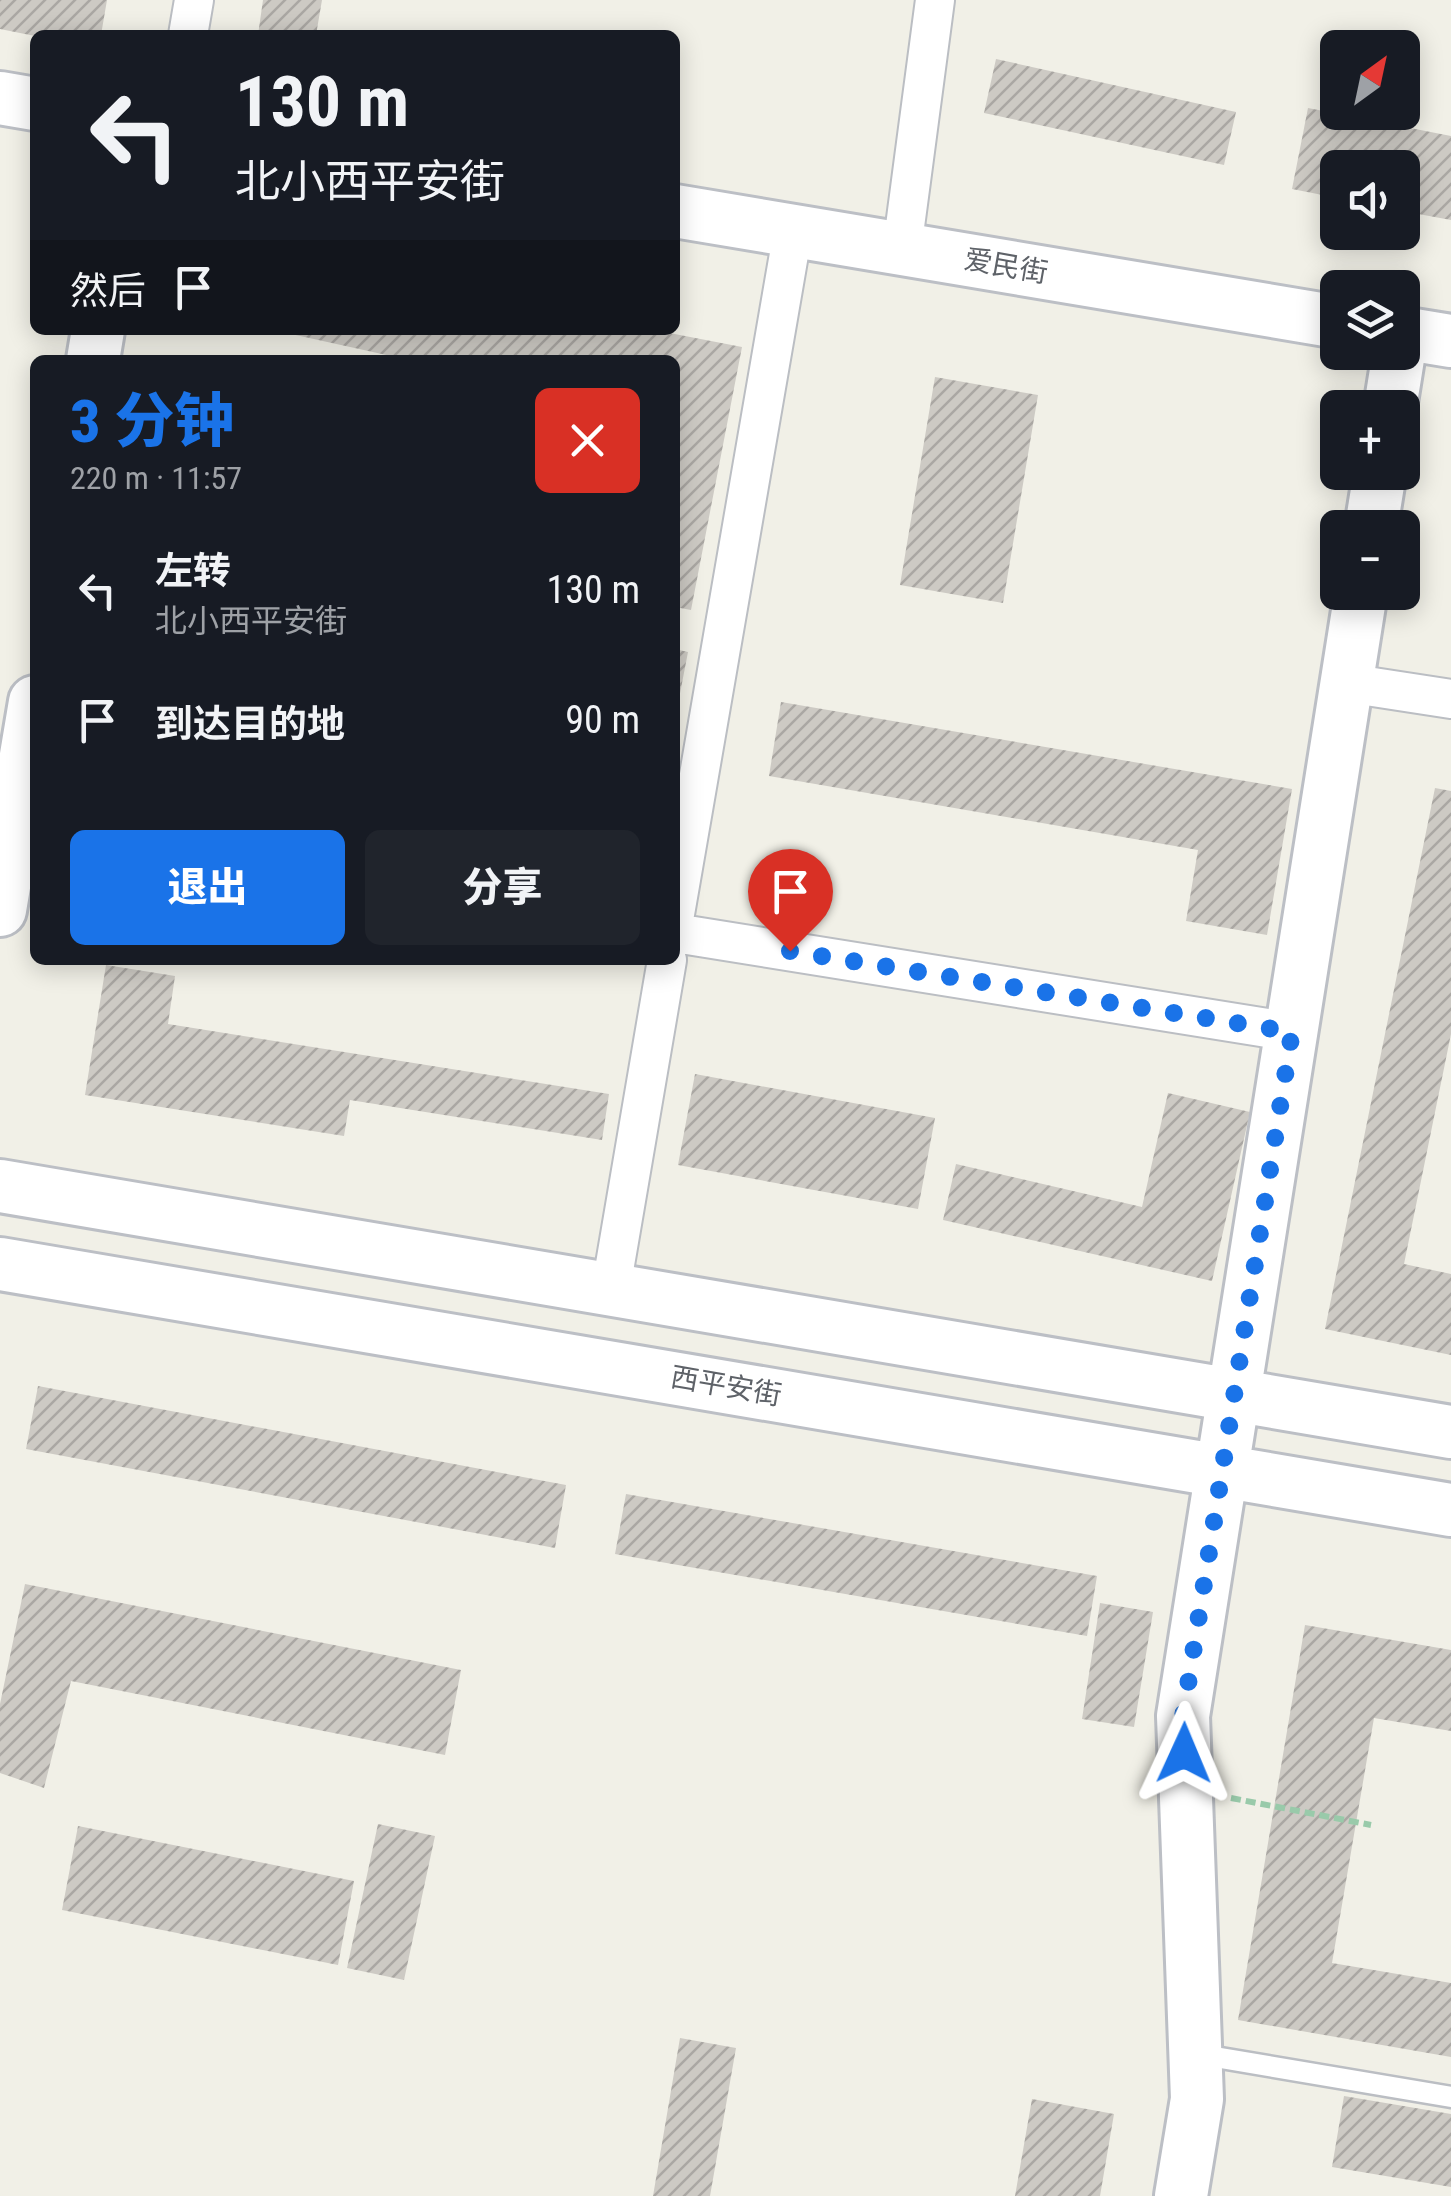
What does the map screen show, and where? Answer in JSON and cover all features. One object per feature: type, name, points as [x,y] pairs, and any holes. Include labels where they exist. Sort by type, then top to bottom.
[{"type":"main road","points":[[0,98],[30,103]]},
{"type":"main road","name":"爱民街","points":[[680,212],[1320,319]]},
{"type":"main road","points":[[1420,336],[1451,341]]},
{"type":"main road","points":[[1180,2196],[1196,2076],[1183,1716],[1358,610]]},
{"type":"main road","points":[[0,910],[30,735]]},
{"type":"main road","points":[[0,1186],[1451,1432]]},
{"type":"main road","name":"西平安街","points":[[0,1264],[1451,1510]]},
{"type":"street","points":[[189,30],[194,0]]},
{"type":"street","points":[[902,249],[935,0]]},
{"type":"street","points":[[680,885],[793,231]]},
{"type":"street","points":[[1347,683],[1451,699]]},
{"type":"street","points":[[680,933],[1292,1032]]},
{"type":"street","points":[[610,1288],[666,965]]},
{"type":"lane","points":[[1196,2076],[1451,2097]]},
{"type":"path","points":[[1186,1790],[1371,1824]]},
{"type":"building","points":[[0,0],[107,0],[102,30],[30,30],[30,35],[0,29]]},
{"type":"building","points":[[263,0],[322,0],[317,30],[259,30]]},
{"type":"building","points":[[996,59],[1236,112],[1224,165],[984,113]]},
{"type":"building","points":[[1308,108],[1320,110],[1320,130],[1420,130],[1451,136],[1451,220],[1420,214],[1420,150],[1320,150],[1320,194],[1292,189]]},
{"type":"building","points":[[296,335],[680,335],[742,347],[691,610],[680,608],[680,355],[386,355]]},
{"type":"building","points":[[935,377],[1038,395],[1003,603],[900,585]]},
{"type":"building","points":[[680,650],[688,652],[680,693]]},
{"type":"building","points":[[781,702],[1292,789],[1267,935],[1186,921],[1198,850],[769,776]]},
{"type":"building","points":[[1435,788],[1451,791],[1451,1034],[1404,1264],[1451,1274],[1451,1355],[1325,1329]]},
{"type":"building","points":[[106,965],[175,976],[168,1024],[609,1094],[602,1140],[350,1100],[344,1136],[85,1095]]},
{"type":"building","points":[[695,1074],[935,1118],[918,1209],[678,1165]]},
{"type":"building","points":[[1168,1093],[1250,1112],[1212,1281],[943,1220],[956,1164],[1142,1207]]},
{"type":"building","points":[[38,1386],[566,1485],[555,1548],[26,1449]]},
{"type":"building","points":[[626,1494],[1097,1576],[1087,1636],[615,1554]]},
{"type":"building","points":[[25,1584],[461,1670],[445,1755],[71,1681],[44,1788],[0,1773],[0,1704]]},
{"type":"building","points":[[1100,1603],[1153,1612],[1134,1727],[1082,1719]]},
{"type":"building","points":[[1305,1625],[1451,1650],[1451,1731],[1374,1718],[1332,1963],[1451,1983],[1451,2057],[1238,2020]]},
{"type":"building","points":[[378,1824],[435,1836],[404,1980],[347,1968]]},
{"type":"building","points":[[78,1826],[354,1881],[338,1965],[62,1910]]},
{"type":"building","points":[[680,2038],[736,2048],[710,2196],[653,2196]]},
{"type":"building","points":[[1344,2096],[1451,2114],[1451,2187],[1332,2167]]},
{"type":"building","points":[[1032,2099],[1114,2114],[1100,2196],[1015,2196]]},
{"type":"route","points":[[790,951],[1292,1032],[1183,1716],[1184,1753]]}]
